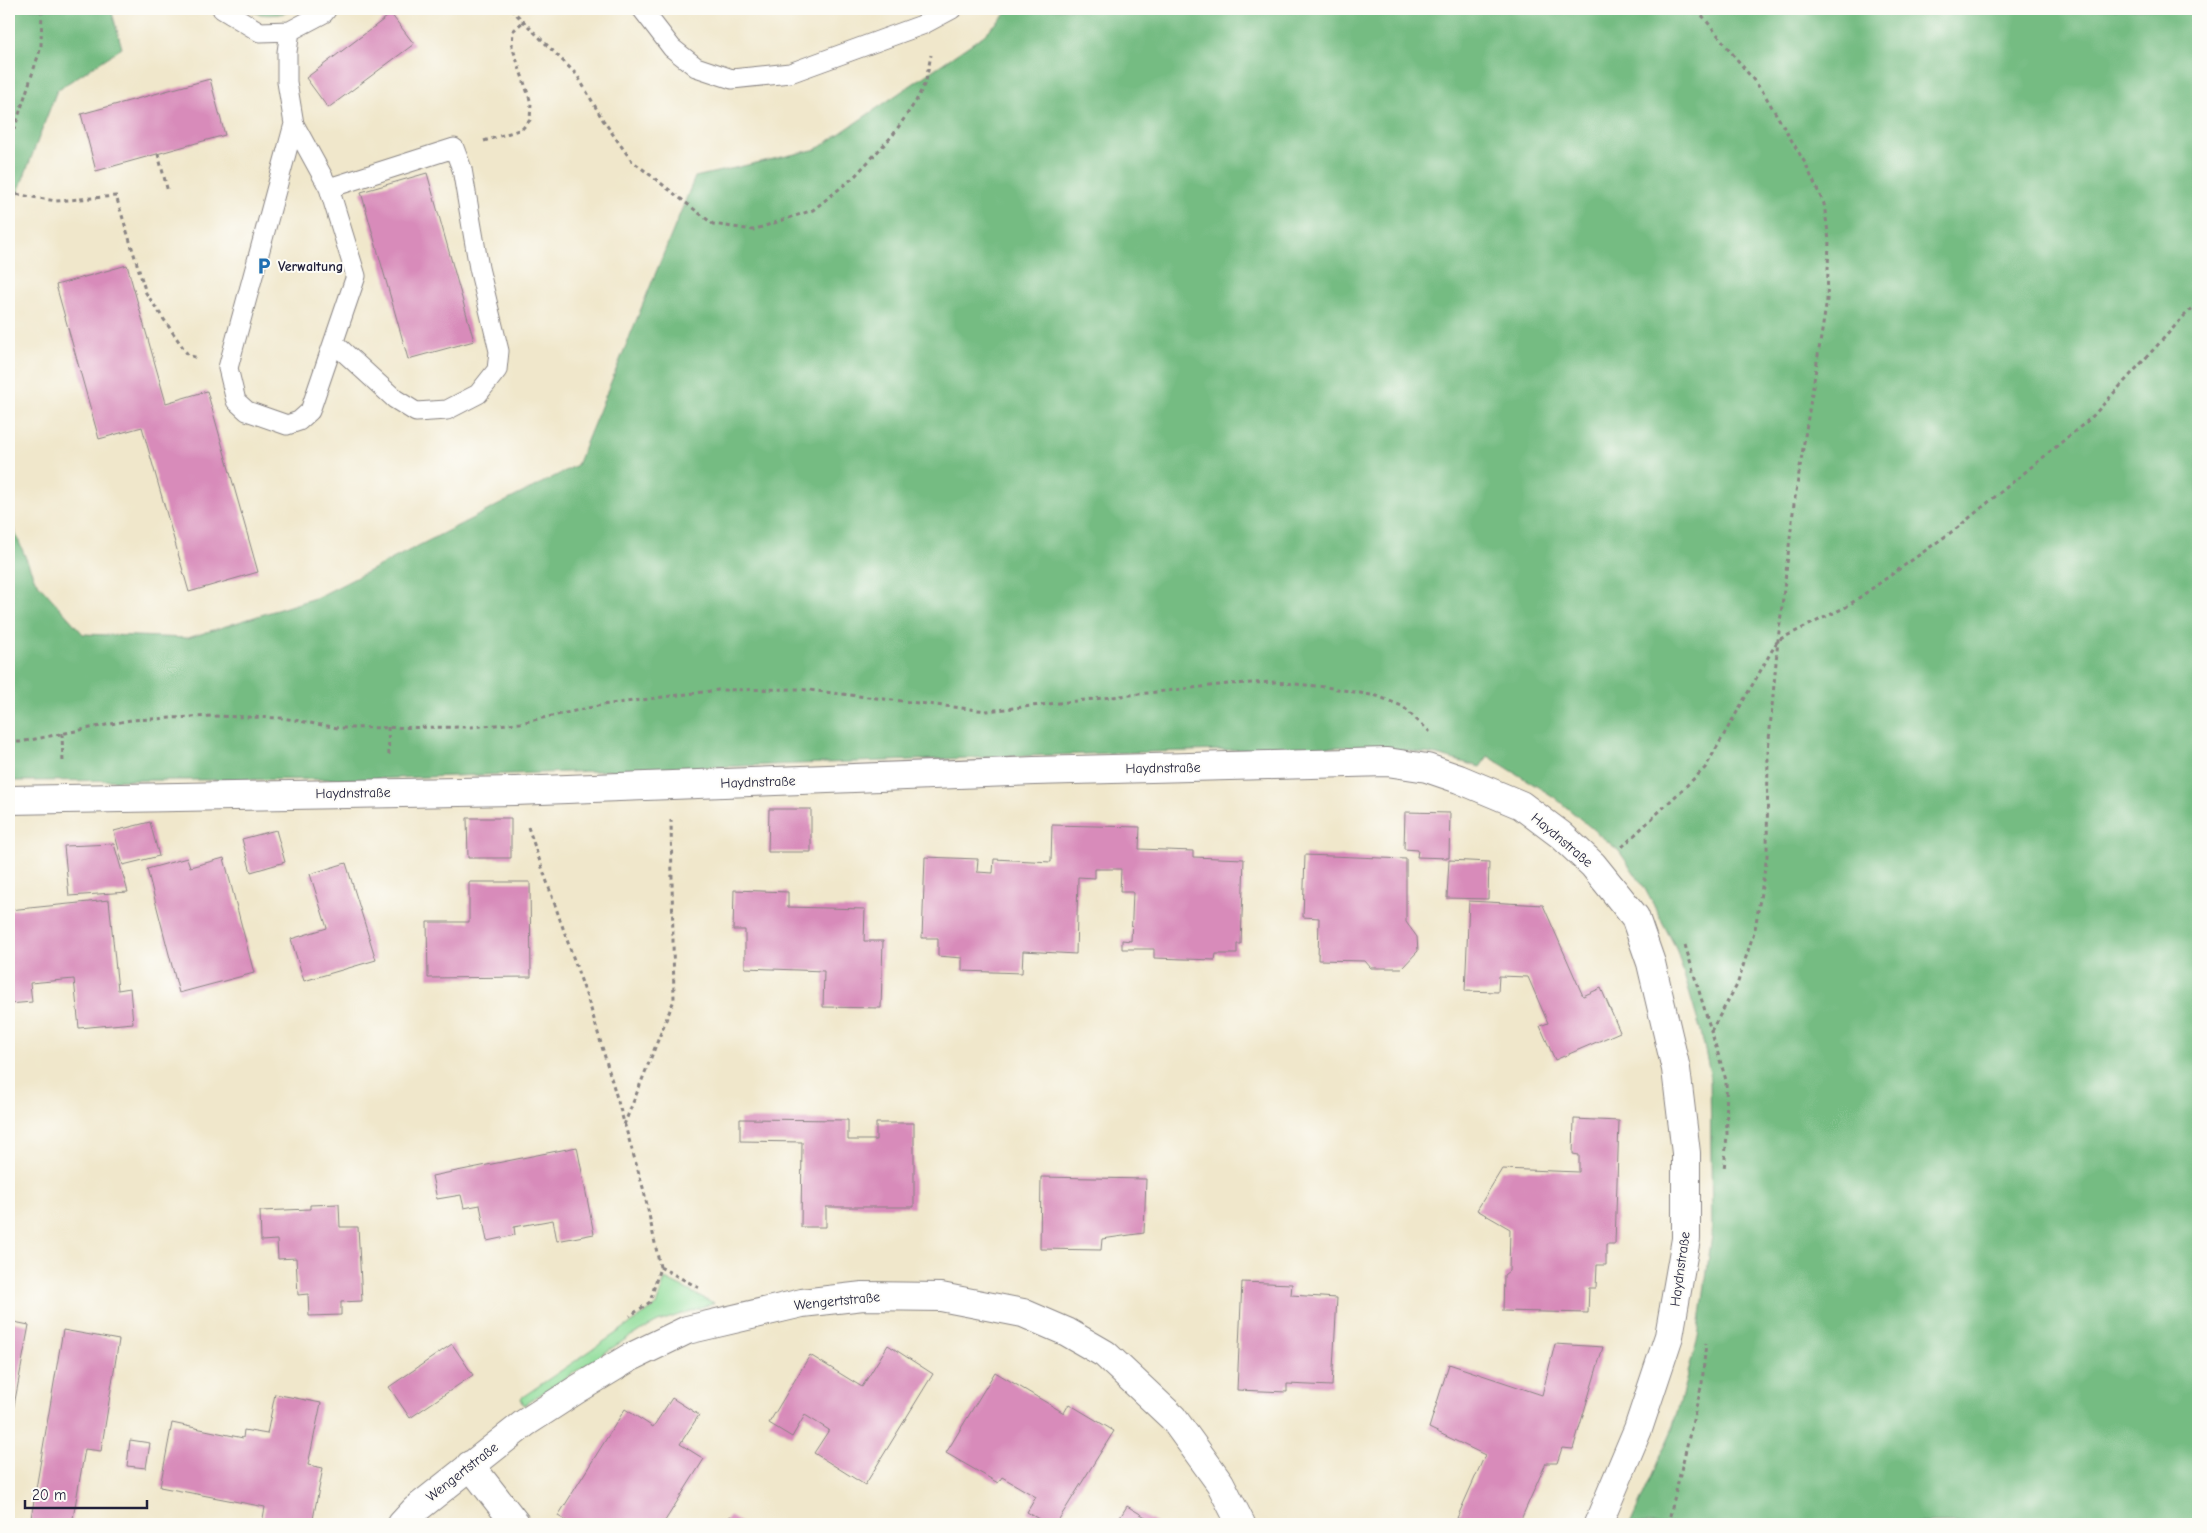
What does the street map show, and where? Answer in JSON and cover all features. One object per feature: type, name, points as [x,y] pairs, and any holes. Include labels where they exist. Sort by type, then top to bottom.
[{"type":"street","name":"Haydnstraße","points":[[9,800],[670,786],[1034,771],[1387,762],[1427,768],[1460,779],[1521,806],[1561,835],[1593,865],[1635,917],[1651,963],[1676,1069],[1686,1153],[1686,1239],[1669,1336],[1638,1429],[1598,1524]]},
{"type":"street","name":"Wengertstraße","points":[[402,1524],[415,1510],[470,1465],[525,1424],[629,1358],[687,1330],[802,1303],[863,1296],[941,1297],[1023,1313],[1067,1332],[1105,1354],[1173,1418],[1220,1482],[1241,1524]]},
{"type":"street","points":[[470,1465],[516,1524]]},
{"type":"lane","points":[[222,9],[260,32],[290,31],[324,13],[327,9]]},
{"type":"lane","points":[[642,9],[672,48],[696,67],[732,79],[790,73],[922,24],[952,9]]},
{"type":"lane","points":[[290,31],[287,52],[287,82],[294,124],[329,188],[356,276],[310,411],[299,421],[288,425],[247,411],[236,401],[228,368],[294,124]]},
{"type":"lane","points":[[329,188],[454,148],[462,168],[479,268],[499,351],[497,370],[478,394],[448,410],[416,412],[395,399],[334,343]]},
{"type":"path","points":[[9,145],[41,47],[42,9]]},
{"type":"path","points":[[511,9],[577,75],[603,120],[631,160],[713,224],[754,230],[813,210],[854,177],[893,135],[916,101],[926,81],[932,54],[922,24]]},
{"type":"path","points":[[1697,9],[1763,92],[1805,163],[1824,204],[1829,240],[1827,300],[1794,504],[1778,640],[1768,751],[1767,856],[1755,929],[1737,985],[1711,1031]]},
{"type":"path","points":[[499,137],[522,129],[530,120],[531,103],[512,46],[513,31],[524,21]]},
{"type":"path","points":[[158,154],[168,192]]},
{"type":"path","points":[[9,193],[56,201],[116,196],[146,294],[188,355],[228,368]]},
{"type":"path","points":[[1622,847],[1705,768],[1778,640],[1846,606],[1957,528],[2091,418],[2185,314],[2198,303]]},
{"type":"path","points":[[9,742],[20,742],[131,720],[212,716],[283,718],[338,728],[471,727],[520,723],[602,705],[718,690],[799,689],[987,711],[1228,684],[1275,682],[1326,687],[1377,696],[1402,706],[1431,732]]},
{"type":"path","points":[[624,1125],[674,1000],[670,786]]},
{"type":"path","points":[[515,790],[591,1008],[644,1191],[660,1267]]},
{"type":"green space","points":[[9,9],[111,9],[122,48],[57,90],[9,216]]},
{"type":"green space","points":[[247,9],[297,9],[285,13],[265,15]]},
{"type":"green space","points":[[1011,9],[2198,9],[2198,1524],[1630,1524],[1672,1430],[1698,1337],[1712,1235],[1710,1074],[1701,1032],[1676,948],[1644,887],[1619,851],[1554,797],[1488,756],[1480,767],[1437,755],[1375,746],[1114,753],[367,779],[9,781],[9,518],[35,580],[83,634],[188,638],[318,597],[577,465],[695,177],[817,149],[983,36]]},
{"type":"green space","points":[[665,1279],[714,1303],[658,1322],[629,1337],[524,1405],[521,1398],[656,1306]]},
{"type":"building","points":[[391,14],[414,44],[328,108],[306,78]]},
{"type":"building","points":[[210,79],[225,135],[96,171],[81,114]]},
{"type":"building","points":[[427,173],[474,341],[408,359],[361,192]]},
{"type":"building","points":[[127,265],[166,403],[207,391],[258,572],[189,592],[142,427],[99,439],[56,285]]},
{"type":"building","points":[[769,809],[811,809],[811,852],[768,852]]},
{"type":"building","points":[[1405,812],[1450,813],[1449,858],[1417,857],[1418,850],[1404,849]]},
{"type":"building","points":[[467,818],[511,818],[511,858],[468,858]]},
{"type":"building","points":[[150,822],[159,856],[123,865],[114,831]]},
{"type":"building","points":[[1052,825],[1140,827],[1139,849],[1193,851],[1193,857],[1244,859],[1241,944],[1237,944],[1237,954],[1216,954],[1215,960],[1154,958],[1154,949],[1122,949],[1122,940],[1131,941],[1133,892],[1120,892],[1121,869],[1095,869],[1095,878],[1078,877],[1076,954],[1023,951],[1022,973],[962,971],[962,958],[938,956],[938,938],[922,938],[925,857],[978,859],[977,872],[993,873],[994,859],[1051,862]]},
{"type":"building","points":[[276,830],[285,862],[251,872],[242,839]]},
{"type":"building","points":[[114,844],[128,892],[69,896],[64,846]]},
{"type":"building","points":[[1305,855],[1406,859],[1406,922],[1417,937],[1418,951],[1402,968],[1371,968],[1365,961],[1318,960],[1319,918],[1303,917]]},
{"type":"building","points":[[187,858],[190,867],[224,858],[254,973],[179,993],[147,869]]},
{"type":"building","points":[[1449,860],[1489,862],[1488,899],[1447,898]]},
{"type":"building","points":[[346,863],[376,960],[304,981],[291,939],[327,928],[310,874]]},
{"type":"building","points":[[469,882],[530,882],[531,977],[428,978],[427,922],[469,922]]},
{"type":"building","points":[[734,890],[788,892],[788,907],[865,909],[864,941],[883,941],[881,1008],[823,1007],[824,971],[745,968],[745,930],[733,930]]},
{"type":"building","points":[[109,900],[118,990],[130,988],[133,1023],[79,1028],[74,979],[30,983],[32,1002],[9,1004],[9,910]]},
{"type":"building","points":[[1469,901],[1543,905],[1583,996],[1601,988],[1620,1032],[1555,1060],[1540,1026],[1548,1023],[1528,977],[1499,976],[1498,992],[1465,991]]},
{"type":"building","points":[[740,1119],[848,1120],[848,1140],[876,1140],[876,1123],[914,1123],[914,1207],[826,1207],[826,1227],[801,1227],[802,1142],[740,1141]]},
{"type":"building","points":[[1574,1119],[1619,1121],[1615,1244],[1606,1244],[1606,1265],[1597,1265],[1596,1288],[1589,1288],[1588,1313],[1503,1311],[1504,1275],[1509,1271],[1510,1229],[1477,1210],[1502,1169],[1579,1172],[1579,1155],[1573,1154]]},
{"type":"building","points":[[577,1147],[594,1234],[557,1241],[553,1220],[514,1227],[515,1235],[487,1241],[480,1205],[464,1208],[461,1195],[437,1199],[432,1176]]},
{"type":"building","points":[[1041,1177],[1146,1179],[1144,1233],[1102,1239],[1101,1250],[1040,1249]]},
{"type":"building","points":[[339,1204],[340,1227],[358,1227],[362,1301],[341,1302],[341,1315],[309,1316],[308,1294],[298,1295],[296,1258],[278,1259],[277,1240],[261,1241],[260,1211],[310,1209],[310,1205]]},
{"type":"building","points":[[1242,1282],[1292,1284],[1291,1295],[1337,1298],[1332,1386],[1287,1384],[1287,1392],[1237,1390]]},
{"type":"building","points":[[9,1321],[29,1325],[10,1427],[9,1427]]},
{"type":"building","points":[[63,1330],[119,1340],[101,1451],[85,1449],[72,1524],[30,1524]]},
{"type":"building","points":[[452,1344],[473,1375],[410,1418],[389,1387]]},
{"type":"building","points":[[1555,1344],[1603,1347],[1573,1449],[1562,1448],[1557,1463],[1546,1463],[1519,1524],[1472,1524],[1457,1518],[1485,1455],[1429,1428],[1449,1364],[1542,1395]]},
{"type":"building","points":[[888,1345],[933,1374],[865,1485],[814,1453],[829,1430],[805,1415],[792,1437],[769,1423],[810,1355],[862,1387]]},
{"type":"building","points":[[995,1372],[1064,1413],[1069,1404],[1114,1431],[1056,1524],[1047,1524],[1027,1512],[1036,1497],[1002,1477],[998,1483],[946,1453]]},
{"type":"building","points":[[275,1394],[321,1403],[308,1465],[323,1468],[312,1524],[262,1524],[265,1507],[160,1487],[172,1423],[243,1438],[244,1430],[267,1434]]},
{"type":"building","points":[[672,1398],[699,1415],[680,1444],[704,1459],[663,1524],[572,1524],[558,1516],[625,1409],[653,1427]]},
{"type":"building","points":[[130,1440],[150,1443],[146,1468],[127,1466]]},
{"type":"building","points":[[1127,1506],[1157,1524],[1116,1524]]},
{"type":"building","points":[[730,1516],[743,1524],[724,1524]]},
{"type":"place","name":"Verwaltung","points":[[264,266]]}]
